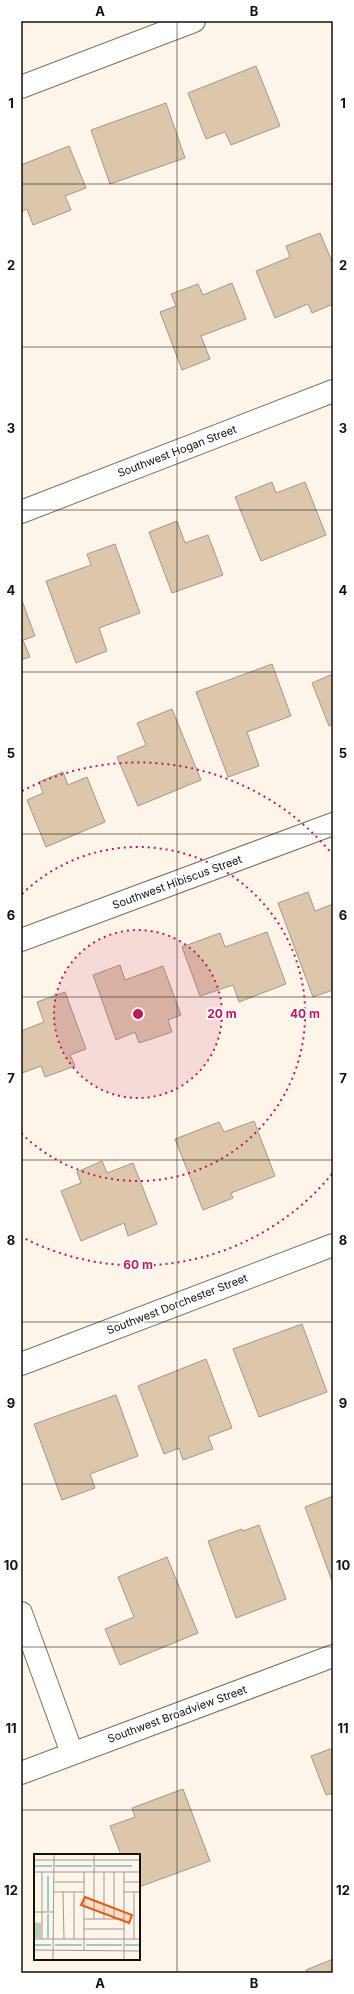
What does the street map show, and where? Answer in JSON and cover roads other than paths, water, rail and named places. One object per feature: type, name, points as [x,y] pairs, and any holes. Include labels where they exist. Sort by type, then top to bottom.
[{"type":"street","points":[[21,87],[194,21]]},
{"type":"street","name":"Southwest Hogan Street","points":[[21,512],[333,390]]},
{"type":"street","name":"Southwest Hibiscus Street","points":[[21,940],[333,824]]},
{"type":"street","name":"Southwest Dorchester Street","points":[[21,1364],[333,1245]]},
{"type":"street","points":[[21,1613],[72,1752]]},
{"type":"street","name":"Southwest Broadview Street","points":[[21,1773],[72,1752],[333,1656]]}]
